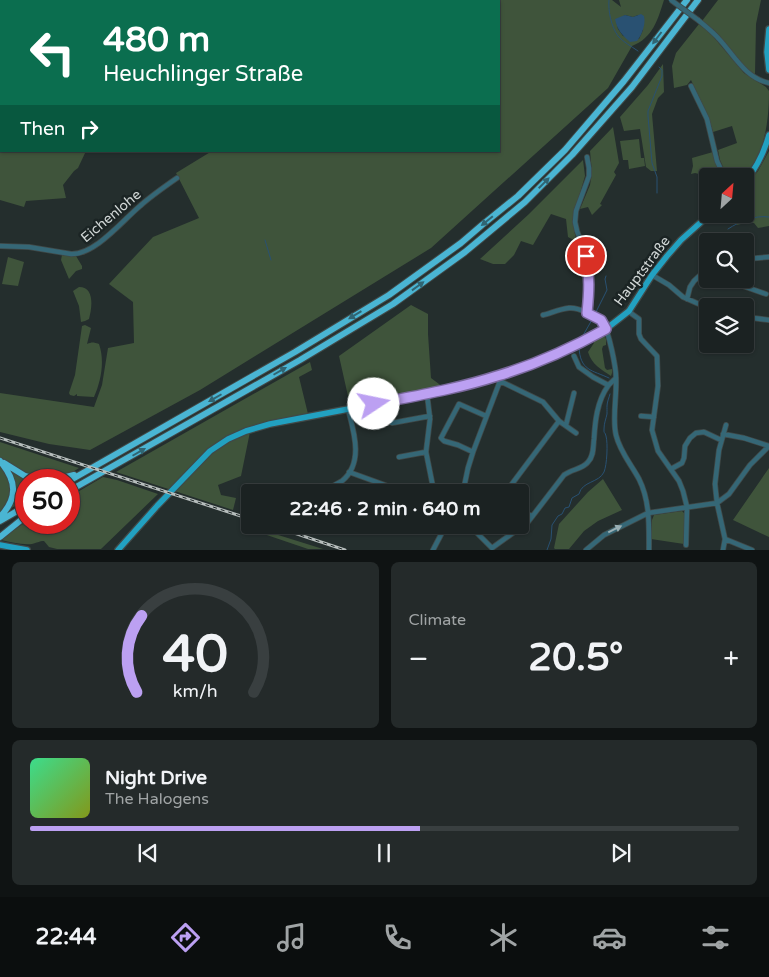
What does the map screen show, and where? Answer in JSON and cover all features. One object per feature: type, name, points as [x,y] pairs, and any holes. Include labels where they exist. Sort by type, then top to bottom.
[{"type":"highway","points":[[80,475],[295,352],[389,295],[461,243],[518,196],[565,150],[624,81],[687,0]]},
{"type":"highway","points":[[80,485],[300,360],[393,304],[465,252],[526,202],[572,155],[632,87],[698,0]]},
{"type":"highway","points":[[0,460],[15,470]]},
{"type":"highway","points":[[0,460],[7,470],[14,487],[14,494],[9,506],[0,519]]},
{"type":"highway","points":[[80,473],[87,471]]},
{"type":"highway","points":[[0,519],[15,512]]},
{"type":"highway","points":[[0,530],[15,522]]},
{"type":"highway","points":[[0,537],[15,525]]},
{"type":"main road","points":[[769,29],[767,52],[769,70]]},
{"type":"main road","points":[[754,168],[759,161],[769,136]]},
{"type":"main road","name":"Hauptstraße","points":[[157,506],[210,451],[228,439],[246,431],[270,424],[498,379],[606,329],[629,310],[660,264],[681,240],[700,223]]},
{"type":"main road","points":[[112,550],[150,510],[157,506]]},
{"type":"main road","points":[[118,550],[157,506]]},
{"type":"main road","points":[[4,547],[28,550]]},
{"type":"street","points":[[671,0],[698,20],[719,39],[746,70],[757,79],[769,83]]},
{"type":"street","points":[[691,86],[707,119],[721,168]]},
{"type":"street","points":[[587,157],[589,176],[576,211],[575,222],[590,274],[589,314]]},
{"type":"street","name":"Eichenlohe","points":[[0,246],[29,247],[78,254],[91,249],[139,206],[177,178]]},
{"type":"street","points":[[754,258],[769,257]]},
{"type":"street","points":[[652,275],[687,299],[699,304]]},
{"type":"street","points":[[687,299],[690,287],[694,280],[699,277]]},
{"type":"street","points":[[749,288],[766,294]]},
{"type":"street","points":[[543,315],[567,308],[577,309],[600,319],[604,324],[616,378],[616,435],[621,450],[641,483],[647,504],[649,550]]},
{"type":"street","points":[[629,310],[638,319],[641,339],[657,356],[658,386],[652,430],[655,444],[662,459],[679,481],[687,507],[686,545]]},
{"type":"street","points":[[754,318],[769,320]]},
{"type":"street","points":[[574,356],[579,367],[593,378],[608,386],[616,394]]},
{"type":"street","points":[[477,534],[491,549],[528,522],[564,474],[582,467],[590,460],[593,451],[596,418],[602,397],[608,386],[616,378]]},
{"type":"street","points":[[465,484],[472,452],[498,379],[543,402],[559,421],[576,433]]},
{"type":"street","points":[[566,425],[574,393]]},
{"type":"street","points":[[427,394],[430,416],[426,452],[432,484]]},
{"type":"street","points":[[472,452],[441,438],[459,404],[486,416]]},
{"type":"street","points":[[334,484],[342,481],[354,461],[355,448],[348,409]]},
{"type":"street","points":[[392,423],[430,416]]},
{"type":"street","points":[[641,416],[654,417]]},
{"type":"street","points":[[512,484],[559,421]]},
{"type":"street","points":[[723,550],[725,539],[717,503],[715,479],[721,440],[726,425]]},
{"type":"street","points":[[671,469],[682,463],[685,446],[696,433],[704,432],[721,440]]},
{"type":"street","points":[[586,550],[604,535],[648,513],[717,503],[729,494],[750,465],[769,446],[723,434]]},
{"type":"street","points":[[399,457],[426,452]]},
{"type":"street","points":[[349,472],[383,484]]},
{"type":"street","points":[[433,550],[441,534]]},
{"type":"street","points":[[725,539],[752,550]]},
{"type":"green space","points":[[500,0],[612,0],[621,7],[619,0],[664,0],[654,27],[645,38],[632,46],[608,88],[431,248],[200,390],[90,450],[49,444],[0,432],[0,393],[94,407],[102,385],[108,348],[134,343],[133,302],[109,284],[153,237],[199,218],[176,173],[210,152],[500,152]],"holes":[[[625,15],[633,17],[638,15],[643,30],[639,39],[623,36],[618,29],[616,21]]]},
{"type":"green space","points":[[718,0],[761,0],[756,24],[755,74],[745,67],[717,33],[702,21]]},
{"type":"green space","points":[[699,24],[711,34],[744,73],[769,91],[767,125],[761,147],[751,168],[724,168],[718,150],[737,143],[732,126],[713,132],[691,80],[687,85],[674,88],[672,66],[676,53]]},
{"type":"green space","points":[[663,64],[664,92],[658,98],[652,114],[657,171],[651,171],[646,167],[640,129],[624,131],[620,117],[648,85]]},
{"type":"green space","points":[[613,127],[619,163],[614,172],[616,175],[600,204],[602,205],[592,215],[588,207],[580,209],[590,185],[592,173],[590,151]]},
{"type":"green space","points":[[639,139],[641,158],[644,158],[645,166],[629,169],[628,160],[623,160],[620,141]]},
{"type":"green space","points":[[769,151],[769,226],[758,228],[754,223],[754,176]]},
{"type":"green space","points":[[0,152],[86,152],[78,168],[63,185],[66,198],[26,201],[24,207],[0,200]]},
{"type":"green space","points":[[713,152],[718,168],[699,168],[699,174],[691,174],[692,158]]},
{"type":"green space","points":[[583,160],[585,176],[574,214],[574,230],[577,242],[568,237],[566,219],[551,214],[533,245],[521,241],[514,255],[505,264],[493,264],[480,259],[529,214]]},
{"type":"green space","points":[[62,255],[76,256],[82,266],[82,269],[76,271],[69,279],[61,260]]},
{"type":"green space","points":[[8,257],[24,262],[18,286],[2,284]]},
{"type":"green space","points":[[79,287],[88,290],[91,299],[89,319],[81,322],[79,306],[73,291]]},
{"type":"green space","points":[[411,305],[428,314],[431,378],[443,387],[350,405],[339,356]]},
{"type":"green space","points":[[85,325],[91,328],[87,344],[93,342],[99,344],[102,357],[99,384],[94,397],[77,396],[77,394],[74,396],[69,393],[75,375],[82,326]]},
{"type":"green space","points":[[601,335],[606,339],[606,345],[602,349],[605,368],[607,370],[612,369],[611,376],[594,363],[588,352],[594,343],[593,339]]},
{"type":"green space","points":[[310,362],[312,370],[299,377],[308,414],[251,427],[241,476],[218,485],[221,495],[236,498],[233,510],[116,472]]},
{"type":"green space","points":[[0,442],[79,468],[18,469],[0,457]]},
{"type":"green space","points":[[0,465],[9,477],[11,499],[0,513]]},
{"type":"green space","points":[[9,467],[15,470],[15,506],[10,509],[13,505]]},
{"type":"green space","points":[[769,468],[769,537],[733,520]]},
{"type":"green space","points":[[103,477],[158,494],[101,549],[57,549],[49,547],[44,541],[28,544],[1,540],[15,529],[15,534],[80,534],[80,491]]},
{"type":"green space","points":[[603,479],[622,510],[598,521],[584,531],[569,549],[555,549],[559,524],[588,492]]},
{"type":"green space","points":[[682,511],[685,514],[684,544],[651,539],[654,515]]},
{"type":"green space","points":[[264,534],[275,534],[323,549],[308,549]]},
{"type":"water","points":[[641,14],[644,16],[642,33],[637,41],[630,42],[620,32],[615,19],[625,15],[633,17]]},
{"type":"waterway","points":[[609,0],[610,18],[618,36],[638,51]]},
{"type":"waterway","points":[[657,193],[657,177],[652,163],[648,111],[662,76],[662,70],[659,67]]},
{"type":"waterway","points":[[728,229],[748,219],[769,217]]},
{"type":"waterway","points":[[265,240],[271,260]]},
{"type":"waterway","points":[[595,314],[607,290],[606,276]]},
{"type":"waterway","points":[[581,339],[593,318]]},
{"type":"waterway","points":[[579,347],[584,365],[592,371],[609,378]]},
{"type":"waterway","points":[[547,550],[551,539],[552,525],[558,516],[562,514],[565,508],[569,507],[572,498],[579,494],[583,487],[602,476],[604,472],[607,449],[604,427],[610,394]]},
{"type":"railway","points":[[0,438],[241,516]]},
{"type":"railway","points":[[297,534],[345,550]]},
{"type":"route","points":[[374,404],[427,394],[500,375],[544,358],[606,329],[601,320],[587,313],[590,274],[586,256]]}]
